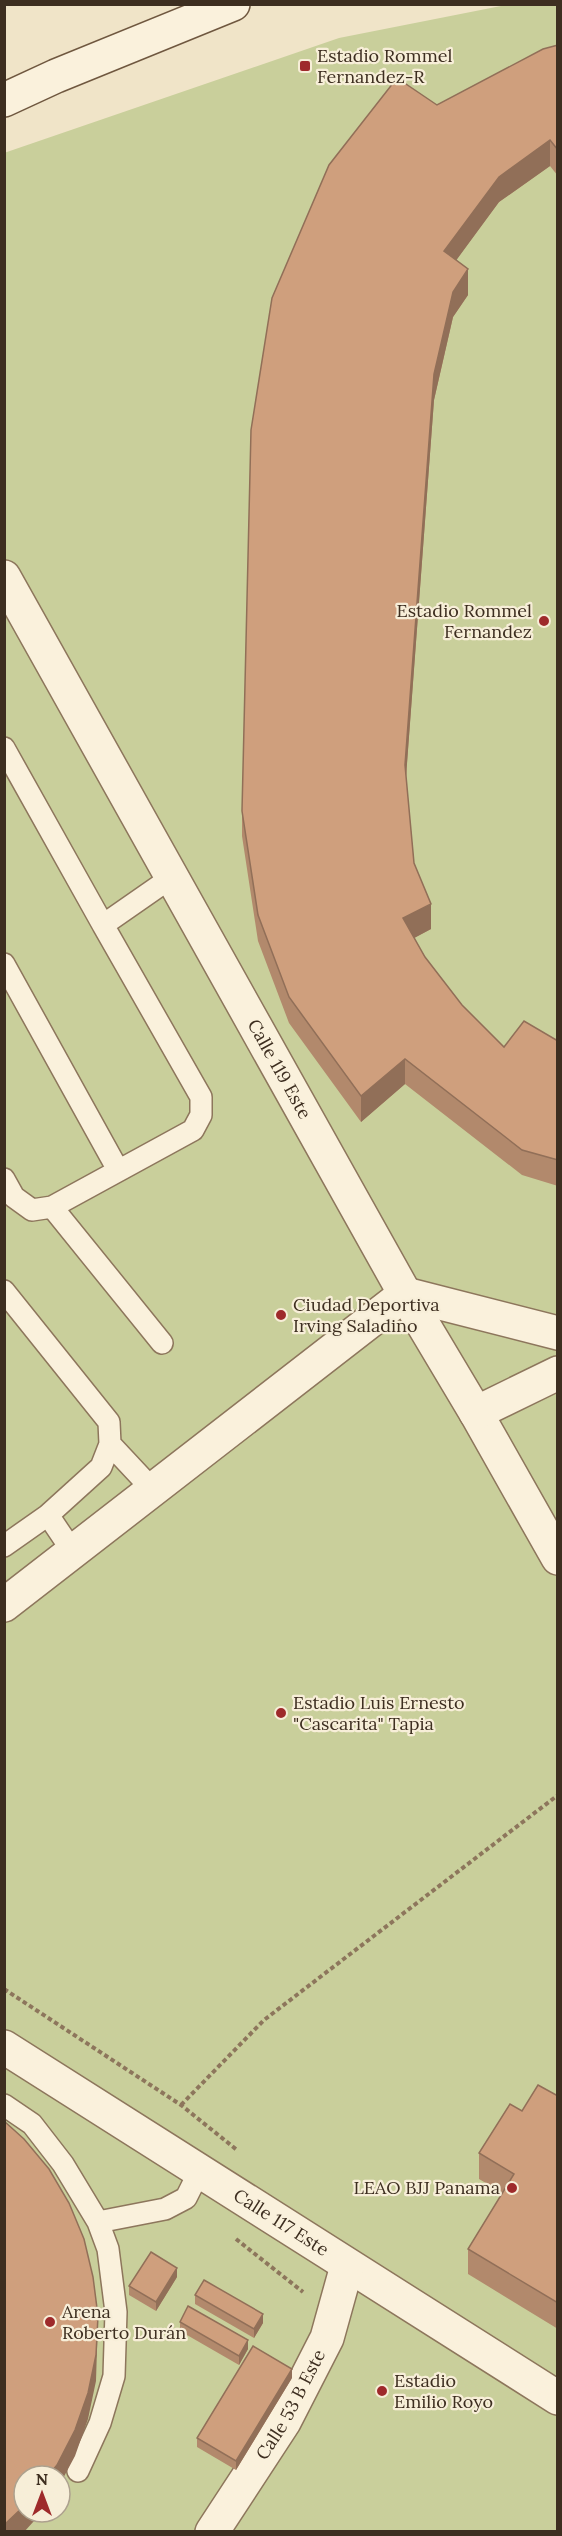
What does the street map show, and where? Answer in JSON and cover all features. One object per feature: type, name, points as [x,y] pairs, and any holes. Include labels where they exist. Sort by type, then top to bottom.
[{"type":"street","points":[[4,100],[56,76],[233,4]]},
{"type":"street","name":"Calle 119 Este","points":[[4,577],[405,1294],[558,1558]]},
{"type":"street","points":[[4,1605],[405,1294],[558,1333]]},
{"type":"street","points":[[476,1413],[558,1373]]},
{"type":"street","name":"Calle 117 Este","points":[[4,2047],[558,2398]]},
{"type":"street","name":"Calle 53 B Este","points":[[212,2532],[284,2422],[327,2338],[347,2266]]},
{"type":"lane","points":[[4,748],[201,1097],[201,1115],[192,1130],[52,1207],[32,1210],[14,1197],[4,1179]]},
{"type":"lane","points":[[103,925],[172,877]]},
{"type":"lane","points":[[4,964],[118,1170]]},
{"type":"lane","points":[[52,1207],[162,1343]]},
{"type":"lane","points":[[4,1291],[109,1422],[110,1444],[101,1467],[48,1515],[4,1546]]},
{"type":"lane","points":[[110,1444],[153,1490]]},
{"type":"lane","points":[[48,1515],[73,1552]]},
{"type":"lane","points":[[4,2105],[32,2124],[63,2164],[98,2222],[108,2249],[116,2312],[114,2376],[100,2423],[78,2472]]},
{"type":"lane","points":[[98,2222],[165,2209],[186,2198],[200,2172]]},
{"type":"path","points":[[4,1989],[181,2105],[264,2020],[558,1795]]},
{"type":"green space","name":"Ciudad Deportiva Irving Saladino","points":[[506,5],[557,5],[557,2531],[5,2531],[4,153],[339,38]]},
{"type":"building","points":[[558,45],[558,150],[550,140],[499,177],[444,251],[468,269],[453,292],[434,374],[405,765],[414,863],[431,904],[403,918],[425,957],[462,1005],[504,1047],[524,1021],[558,1041],[558,1160],[522,1150],[405,1059],[361,1096],[289,997],[258,915],[242,811],[251,430],[272,298],[329,165],[397,78],[437,105],[543,49]]},
{"type":"building","points":[[538,2085],[558,2096],[558,2303],[468,2249],[514,2174],[479,2153],[510,2104],[522,2111]]},
{"type":"building","name":"Arena Roberto Durán","points":[[4,2121],[24,2139],[49,2169],[69,2203],[84,2239],[93,2277],[98,2316],[96,2355],[88,2393],[75,2430],[58,2464],[12,2464],[12,2517],[4,2525]]},
{"type":"building","points":[[151,2252],[177,2268],[156,2302],[129,2286]]},
{"type":"building","points":[[204,2280],[263,2314],[254,2329],[195,2295]]},
{"type":"building","points":[[188,2306],[248,2340],[239,2356],[180,2322]]},
{"type":"building","points":[[253,2346],[292,2369],[236,2461],[197,2438]]},
{"type":"place","name":"Estadio Rommel Fernandez-R","points":[[305,66]]},
{"type":"place","name":"Estadio Rommel Fernandez","points":[[544,621]]},
{"type":"place","name":"Ciudad Deportiva Irving Saladino","points":[[281,1315]]},
{"type":"place","name":"Estadio Luis Ernesto \"Cascarita\" Tapia","points":[[281,1713]]},
{"type":"place","name":"LEAO BJJ Panama","points":[[512,2188]]},
{"type":"place","name":"Arena Roberto Durán","points":[[50,2322]]},
{"type":"place","name":"Estadio Emilio Royo","points":[[382,2391]]}]
